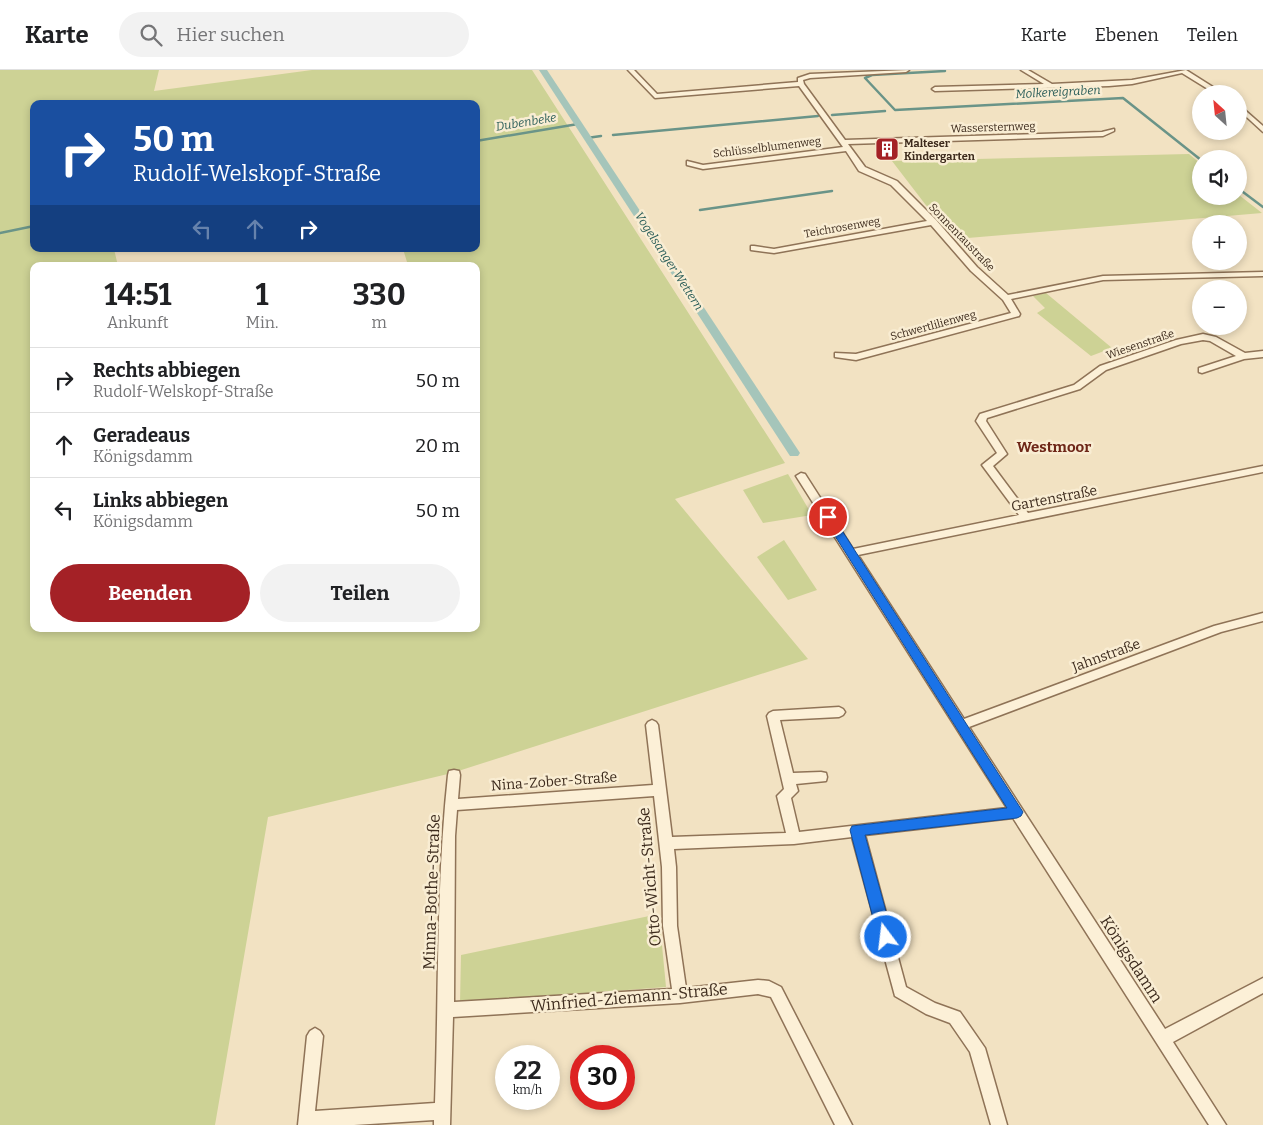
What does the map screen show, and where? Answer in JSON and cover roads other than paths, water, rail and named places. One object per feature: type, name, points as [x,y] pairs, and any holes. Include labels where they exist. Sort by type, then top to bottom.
[{"type":"street","points":[[631,70],[655,96],[801,84]]},
{"type":"street","points":[[845,146],[801,84],[800,80],[802,77],[906,70]]},
{"type":"street","points":[[1024,70],[1052,86]]},
{"type":"street","points":[[935,89],[1132,82],[1182,70],[1206,85]]},
{"type":"street","points":[[1248,116],[1263,130]]},
{"type":"street","name":"Wassersternweg","points":[[845,146],[1103,134],[1112,130]]},
{"type":"street","name":"Schlüsselblumenweg","points":[[690,163],[703,166],[845,146]]},
{"type":"street","name":"Sonnentaustraße","points":[[845,146],[860,166],[894,183],[933,222],[974,269],[1006,298]]},
{"type":"street","name":"Teichrosenweg","points":[[754,248],[774,251],[933,222]]},
{"type":"street","points":[[1006,298],[1103,278],[1263,274]]},
{"type":"street","name":"Schwertlilienweg","points":[[838,355],[856,357],[1016,314],[1006,298]]},
{"type":"street","name":"Wiesenstraße","points":[[1026,518],[987,465],[1002,454],[981,421],[983,416],[1077,387],[1110,366],[1179,342],[1203,337],[1213,339],[1244,356]]},
{"type":"street","points":[[1202,370],[1244,356],[1263,354]]},
{"type":"street","name":"Gartenstraße","points":[[851,553],[1263,469]]},
{"type":"street","name":"Königsdamm","points":[[802,476],[1218,1125]]},
{"type":"street","name":"Jahnstraße","points":[[960,725],[1218,629],[1263,617]]},
{"type":"street","points":[[794,838],[784,796],[791,791],[773,716],[839,712]]},
{"type":"street","name":"Otto-Wicht-Straße","points":[[652,725],[658,790],[670,876],[670,926],[680,996]]},
{"type":"street","name":"Minna-Bothe-Straße","points":[[446,1010],[448,836],[454,775]]},
{"type":"street","points":[[788,779],[821,777]]},
{"type":"street","name":"Nina-Zober-Straße","points":[[452,805],[658,790]]},
{"type":"street","points":[[666,843],[794,838],[1017,812]]},
{"type":"street","points":[[857,830],[900,991],[931,1009],[955,1017],[977,1048],[999,1125]]},
{"type":"street","points":[[1162,1039],[1263,985]]},
{"type":"street","name":"Winfried-Ziemann-Straße","points":[[446,1010],[680,996],[758,987],[769,988],[776,992],[844,1125]]},
{"type":"street","points":[[315,1036],[307,1122],[443,1118],[446,1010]]},
{"type":"waterway","name":"Vogelsanger Wettern","points":[[543,70],[794,453]]},
{"type":"waterway","name":"Molkereigraben","points":[[945,71],[872,75],[865,78],[895,110],[1123,98],[1192,153]]},
{"type":"waterway","name":"Molkereigraben","points":[[832,115],[885,111]]},
{"type":"waterway","name":"Molkereigraben","points":[[613,135],[818,116]]},
{"type":"waterway","name":"Dubenbeke","points":[[480,140],[578,124]]},
{"type":"waterway","name":"Molkereigraben","points":[[587,138],[601,136]]},
{"type":"waterway","points":[[700,210],[832,191]]},
{"type":"waterway","name":"Molkereigraben","points":[[1247,195],[1263,207]]},
{"type":"waterway","name":"Dubenbeke","points":[[0,233],[30,227]]},
{"type":"place","name":"Malteser Kindergarten","points":[[887,149]]},
{"type":"district","name":"Westmoor","points":[[1054,447]]}]
